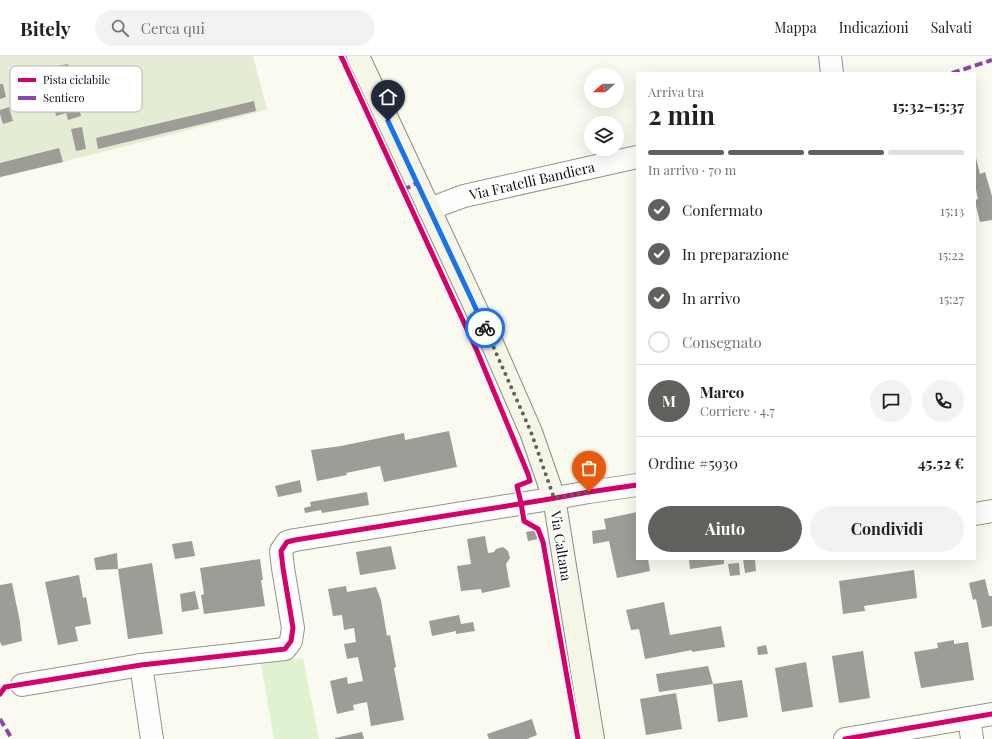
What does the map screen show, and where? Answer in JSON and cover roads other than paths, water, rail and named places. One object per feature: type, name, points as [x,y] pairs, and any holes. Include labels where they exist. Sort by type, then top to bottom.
[{"type":"main road","name":"Via Caltana","points":[[358,56],[492,343],[531,432],[554,498],[593,739]]},
{"type":"street","points":[[830,56],[832,72]]},
{"type":"street","name":"Via Fratelli Bandiera","points":[[429,209],[464,196],[636,157]]},
{"type":"street","points":[[22,685],[141,665],[285,649],[291,641],[293,628],[282,568],[281,551],[287,542],[303,538],[636,485]]},
{"type":"street","points":[[976,514],[992,511]]},
{"type":"street","points":[[141,665],[152,739]]},
{"type":"street","points":[[845,739],[992,714]]},
{"type":"street","points":[[969,718],[972,739]]}]
